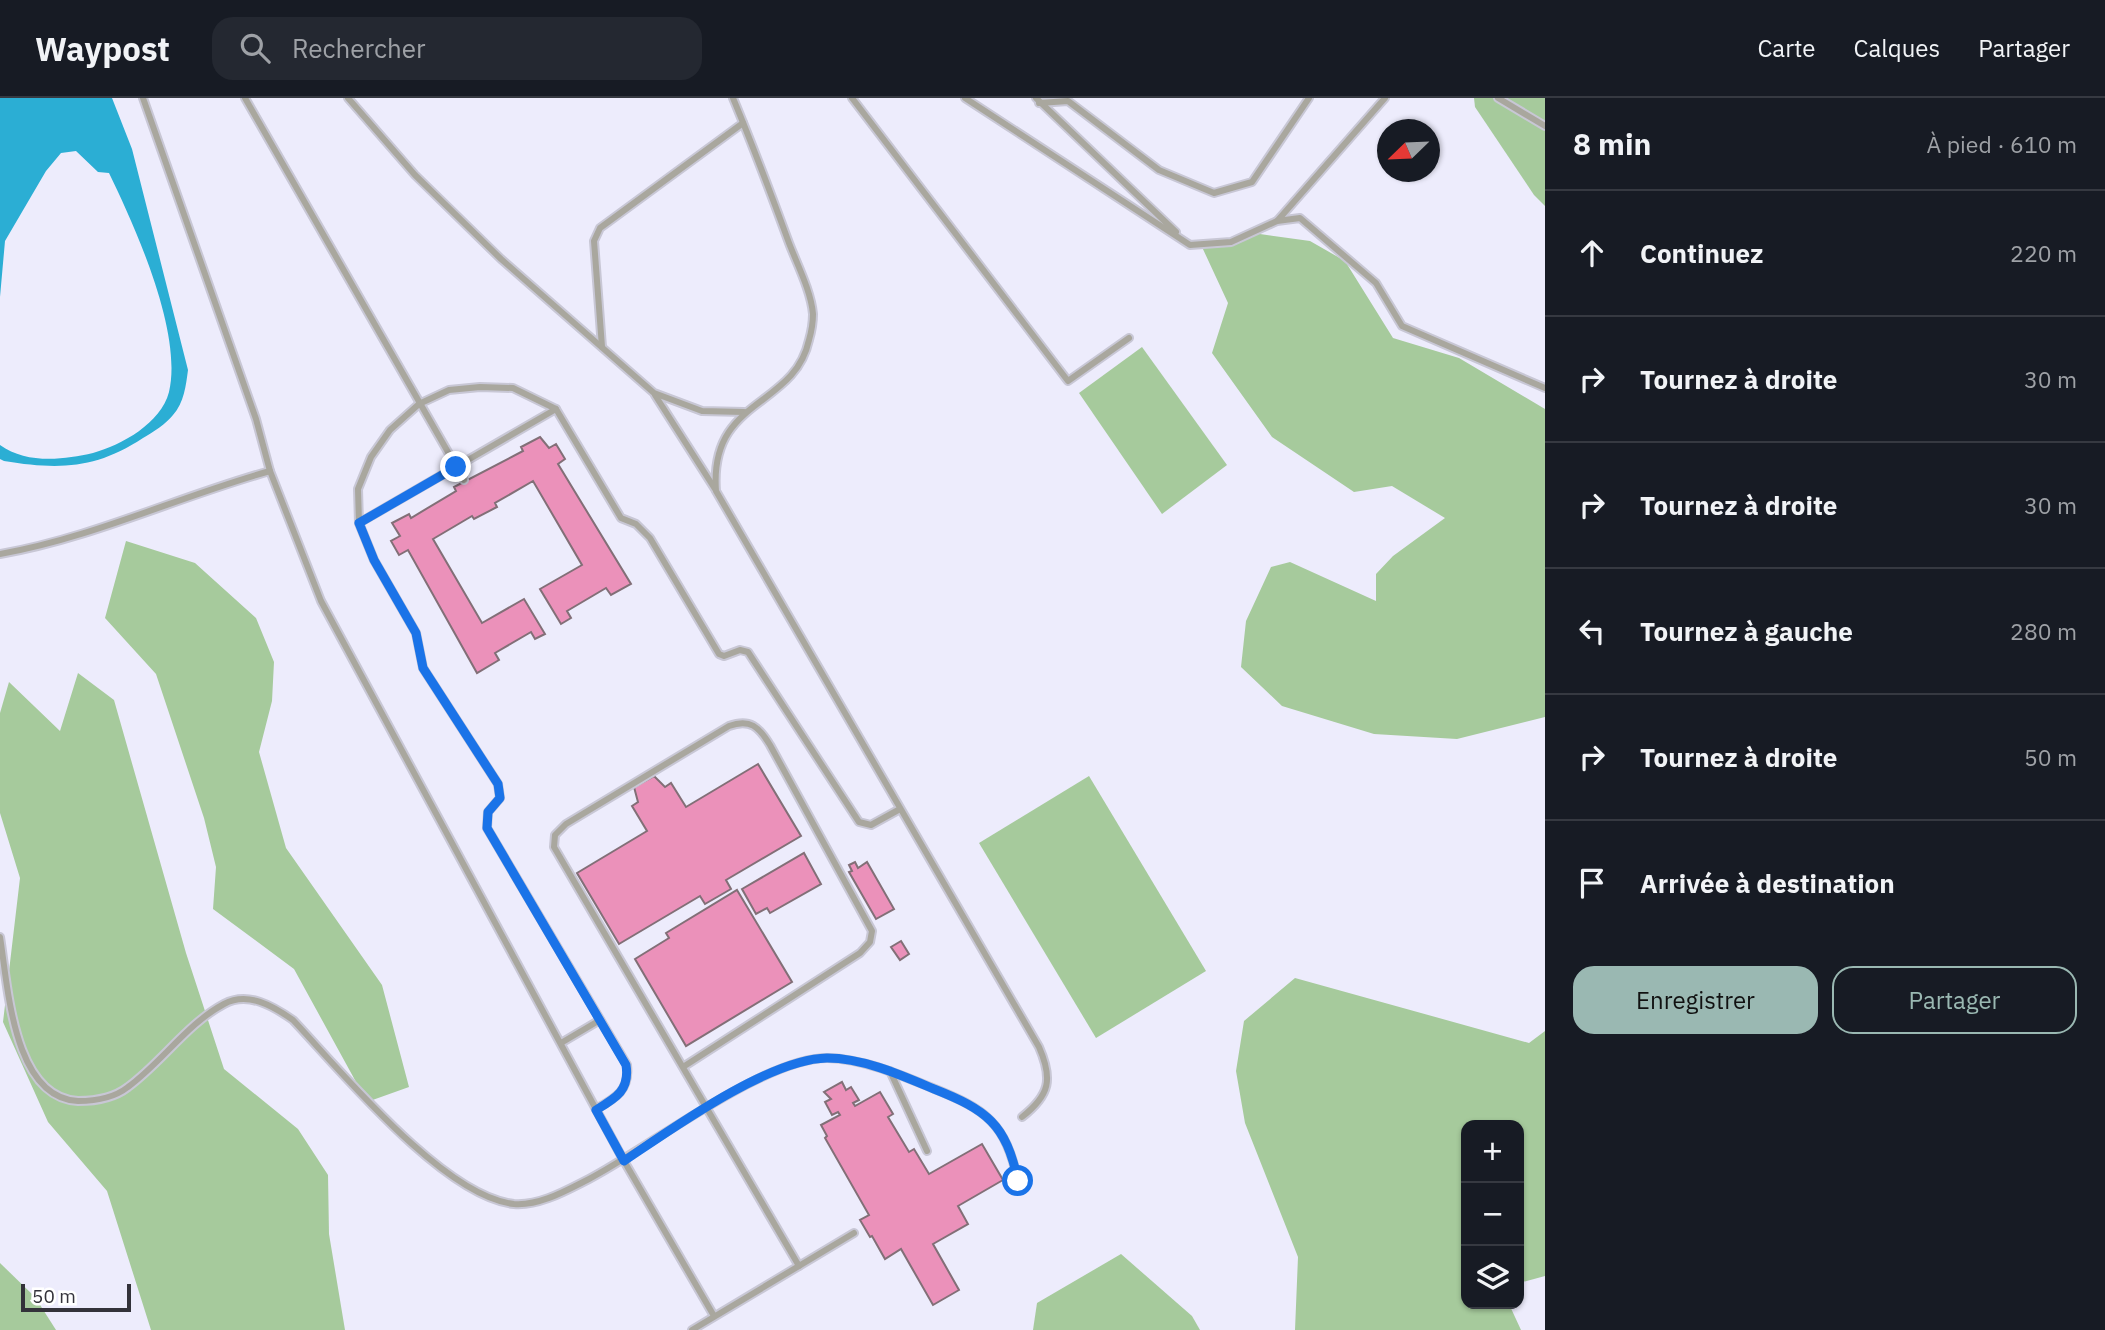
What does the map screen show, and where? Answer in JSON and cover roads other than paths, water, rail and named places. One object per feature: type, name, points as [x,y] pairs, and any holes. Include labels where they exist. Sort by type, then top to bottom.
[{"type":"lane","points":[[143,98],[256,419],[270,471],[321,601],[624,1161],[714,1316]]},
{"type":"lane","points":[[245,98],[464,480]]},
{"type":"lane","points":[[348,98],[415,175],[463,222],[654,393],[716,491],[1039,1047],[1048,1067],[1048,1086],[1037,1106],[1022,1117]]},
{"type":"lane","points":[[716,491],[714,467],[718,450],[729,430],[744,412],[791,377],[809,341],[813,313],[733,98]]},
{"type":"lane","points":[[852,98],[1068,381],[1129,338]]},
{"type":"lane","points":[[965,98],[1190,245],[1231,242],[1277,221],[1300,218],[1376,283],[1402,326],[1545,388]]},
{"type":"lane","points":[[1037,100],[1068,101],[1159,170],[1214,193],[1252,182],[1310,98]]},
{"type":"lane","points":[[1277,221],[1385,98]]},
{"type":"lane","points":[[1498,98],[1545,126]]},
{"type":"lane","points":[[1037,100],[1190,245]]},
{"type":"lane","points":[[602,348],[594,242],[600,228],[743,123]]},
{"type":"lane","points":[[596,1110],[622,1092],[628,1079],[626,1065],[487,828],[488,812],[500,798],[498,784],[423,668],[416,633],[374,560],[359,523],[358,489],[371,457],[390,430],[419,404],[449,390],[513,388],[556,410],[621,518],[636,524],[650,538],[719,654],[724,656],[740,650],[748,652],[859,822],[871,825],[900,809]]},
{"type":"lane","points":[[654,393],[702,411],[744,412]]},
{"type":"lane","points":[[359,523],[556,410]]},
{"type":"lane","points":[[0,554],[95,528],[210,488],[270,471]]},
{"type":"lane","points":[[683,1067],[860,953],[870,942],[872,931],[770,745],[759,728],[749,722],[729,726],[566,824],[555,835],[554,847],[799,1266]]},
{"type":"lane","points":[[0,937],[20,1044],[44,1090],[67,1100],[95,1101],[126,1089],[226,1003],[254,999],[275,1007],[293,1020],[386,1119],[440,1166],[484,1196],[515,1204],[541,1200],[624,1161],[707,1108],[761,1078],[802,1061],[827,1058],[890,1071],[962,1100],[992,1120],[1011,1147],[1018,1181]]},
{"type":"lane","points":[[561,1043],[600,1020]]},
{"type":"lane","points":[[890,1071],[927,1151]]},
{"type":"lane","points":[[692,1330],[854,1233]]},
{"type":"water","points":[[0,98],[112,98],[132,149],[188,370],[182,399],[167,422],[126,448],[93,461],[42,466],[4,461],[0,459],[0,445],[33,458],[69,457],[93,453],[116,444],[149,423],[165,403],[172,368],[163,311],[143,250],[109,173],[98,172],[76,151],[61,153],[46,171],[5,241],[0,297]]}]
